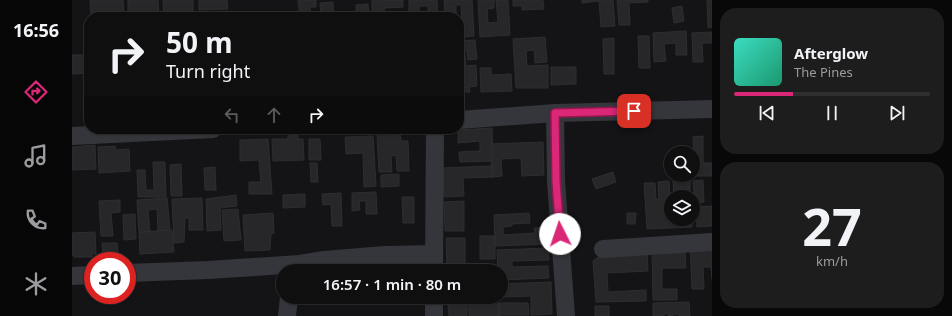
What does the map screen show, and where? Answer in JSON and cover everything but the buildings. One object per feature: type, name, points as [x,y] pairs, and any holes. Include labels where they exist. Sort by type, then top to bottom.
[{"type":"street","points":[[464,120],[555,113],[712,109]]},
{"type":"street","points":[[555,113],[556,181],[566,316]]},
{"type":"street","points":[[72,136],[112,134]]},
{"type":"street","points":[[309,264],[324,260],[385,255],[434,263],[435,134]]},
{"type":"street","points":[[603,249],[712,242]]},
{"type":"street","points":[[136,273],[276,268]]},
{"type":"street","points":[[72,276],[84,275]]},
{"type":"street","points":[[287,316],[288,304]]},
{"type":"street","points":[[434,304],[434,316]]},
{"type":"route","points":[[560,234],[556,181],[555,113],[634,111]]}]
